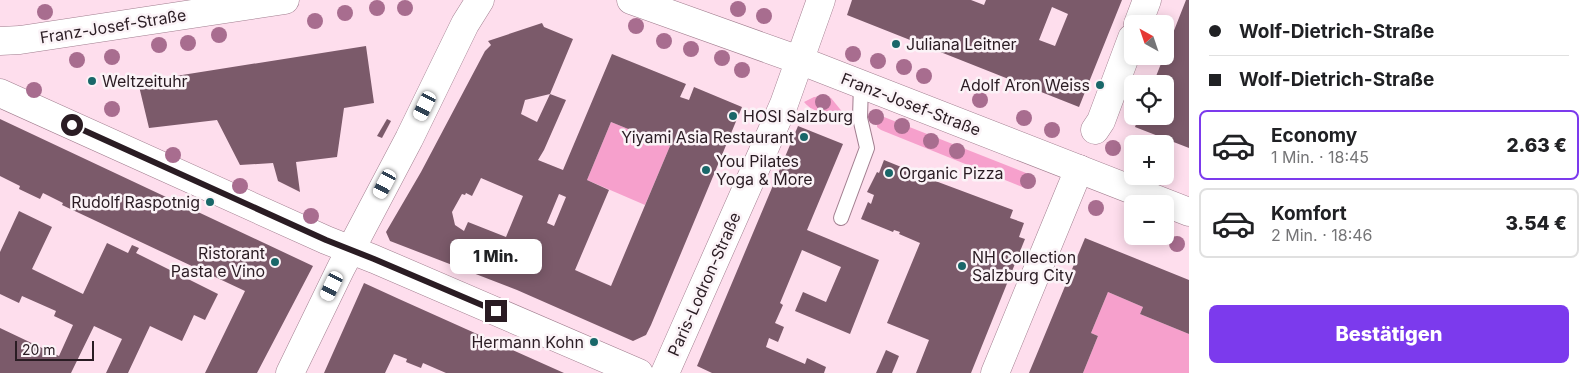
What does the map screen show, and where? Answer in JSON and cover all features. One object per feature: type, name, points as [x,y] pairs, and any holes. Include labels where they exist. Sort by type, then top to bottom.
[{"type":"street","name":"Franz-Josef-Straße","points":[[0,41],[28,39],[285,0]]},
{"type":"street","points":[[290,373],[465,24],[480,0]]},
{"type":"street","name":"Franz-Josef-Straße","points":[[631,0],[799,60],[1189,212]]},
{"type":"street","name":"Paris-Lodron-Straße","points":[[665,373],[784,104],[821,0]]},
{"type":"street","points":[[1141,15],[1147,0]]},
{"type":"street","points":[[1095,130],[1101,121],[1124,59]]},
{"type":"street","points":[[0,93],[326,240],[640,373]]},
{"type":"street","points":[[995,373],[1079,169]]},
{"type":"lane","points":[[841,218],[867,148],[860,118],[861,84]]},
{"type":"shaded area","points":[[827,96],[831,98],[844,114],[822,113],[807,106],[804,102],[814,97]]},
{"type":"shaded area","points":[[884,117],[1026,173],[1032,177],[1032,182],[1025,188],[881,130],[877,127],[877,123]]},
{"type":"shaded area","points":[[611,122],[670,146],[645,205],[587,180]]},
{"type":"shaded area","points":[[1108,292],[1143,307],[1140,314],[1189,334],[1189,373],[1083,373],[1098,336],[1091,333]]},
{"type":"building","points":[[852,0],[971,0],[984,5],[986,0],[1122,0],[1079,107],[847,15]],"holes":[[[1052,7],[1068,14],[1055,46],[1039,40]]]},
{"type":"building","points":[[1186,0],[1189,0],[1189,148],[1174,142],[1174,135],[1156,135],[1135,127],[1136,125],[1174,125],[1174,75],[1157,75],[1160,65],[1174,65],[1174,31]]},
{"type":"building","points":[[542,23],[544,27],[573,39],[550,94],[566,100],[538,160],[563,170],[612,54],[686,84],[680,97],[689,100],[694,87],[742,107],[646,335],[633,341],[517,290],[390,241],[386,232],[421,172],[485,51],[491,45],[488,41]],"holes":[[[550,94],[537,122],[521,114],[525,100]],[[611,122],[670,146],[611,286],[575,270],[609,190],[587,180]],[[481,178],[523,196],[506,237],[468,222],[464,231],[455,225],[452,212],[462,194],[465,195],[466,193],[472,196]],[[559,194],[566,197],[554,226],[547,223]]]},
{"type":"building","points":[[366,46],[374,103],[344,108],[337,157],[296,162],[300,192],[278,181],[273,163],[240,165],[217,120],[149,128],[138,82]]},
{"type":"building","points":[[0,119],[313,266],[257,373],[205,373],[245,291],[62,205],[63,203],[43,193],[40,199],[19,189],[20,186],[0,176]]},
{"type":"building","points":[[387,119],[391,121],[382,138],[377,136]]},
{"type":"building","points":[[798,126],[843,144],[807,230],[879,260],[850,334],[795,311],[803,292],[826,302],[841,267],[802,250],[780,303],[783,305],[775,323],[784,327],[778,342],[769,338],[766,347],[805,364],[807,358],[826,367],[824,373],[712,373],[697,366]]},
{"type":"building","name":"NH Collection Salzburg City","points":[[884,160],[916,173],[915,178],[920,181],[922,176],[1013,210],[1010,218],[1024,223],[1019,237],[1025,239],[971,373],[916,373],[929,340],[887,323],[920,243],[899,234],[900,232],[894,230],[893,232],[861,219],[868,202],[871,204],[874,195],[867,192],[877,172],[879,173]]},
{"type":"building","points":[[19,211],[52,227],[32,269],[83,294],[107,243],[128,253],[132,245],[139,248],[136,253],[218,294],[205,320],[194,315],[182,341],[150,326],[128,373],[106,373],[122,339],[94,326],[71,373],[0,373],[0,328],[59,356],[73,325],[54,316],[56,311],[22,296],[19,303],[0,294],[0,252]]},
{"type":"building","points":[[1085,238],[1189,280],[1189,334],[1140,314],[1143,307],[1108,292],[1091,333],[1098,336],[1083,373],[1029,373]]},
{"type":"building","points":[[364,283],[564,373],[446,373],[423,363],[421,368],[406,362],[407,359],[394,354],[385,373],[324,373]]},
{"type":"building","points":[[886,350],[899,356],[892,373],[876,373]]},
{"type":"place","name":"Juliana Leitner","points":[[896,44]]},
{"type":"place","name":"Weltzeituhr","points":[[92,81]]},
{"type":"place","name":"Adolf Aron Weiss","points":[[1100,85]]},
{"type":"place","name":"HOSI Salzburg","points":[[733,116]]},
{"type":"place","name":"Yiyami Asia Restaurant","points":[[804,137]]},
{"type":"place","name":"You Pilates Yoga & More","points":[[706,170]]},
{"type":"place","name":"Organic Pizza","points":[[889,173]]},
{"type":"place","name":"Rudolf Raspotnig","points":[[210,202]]},
{"type":"place","name":"Ristorant Pasta e Vino","points":[[275,262]]},
{"type":"place","name":"NH Collection Salzburg City","points":[[962,266]]},
{"type":"place","name":"Hermann Kohn","points":[[594,342]]},
{"type":"route","points":[[72,125],[326,240],[496,311]]}]
